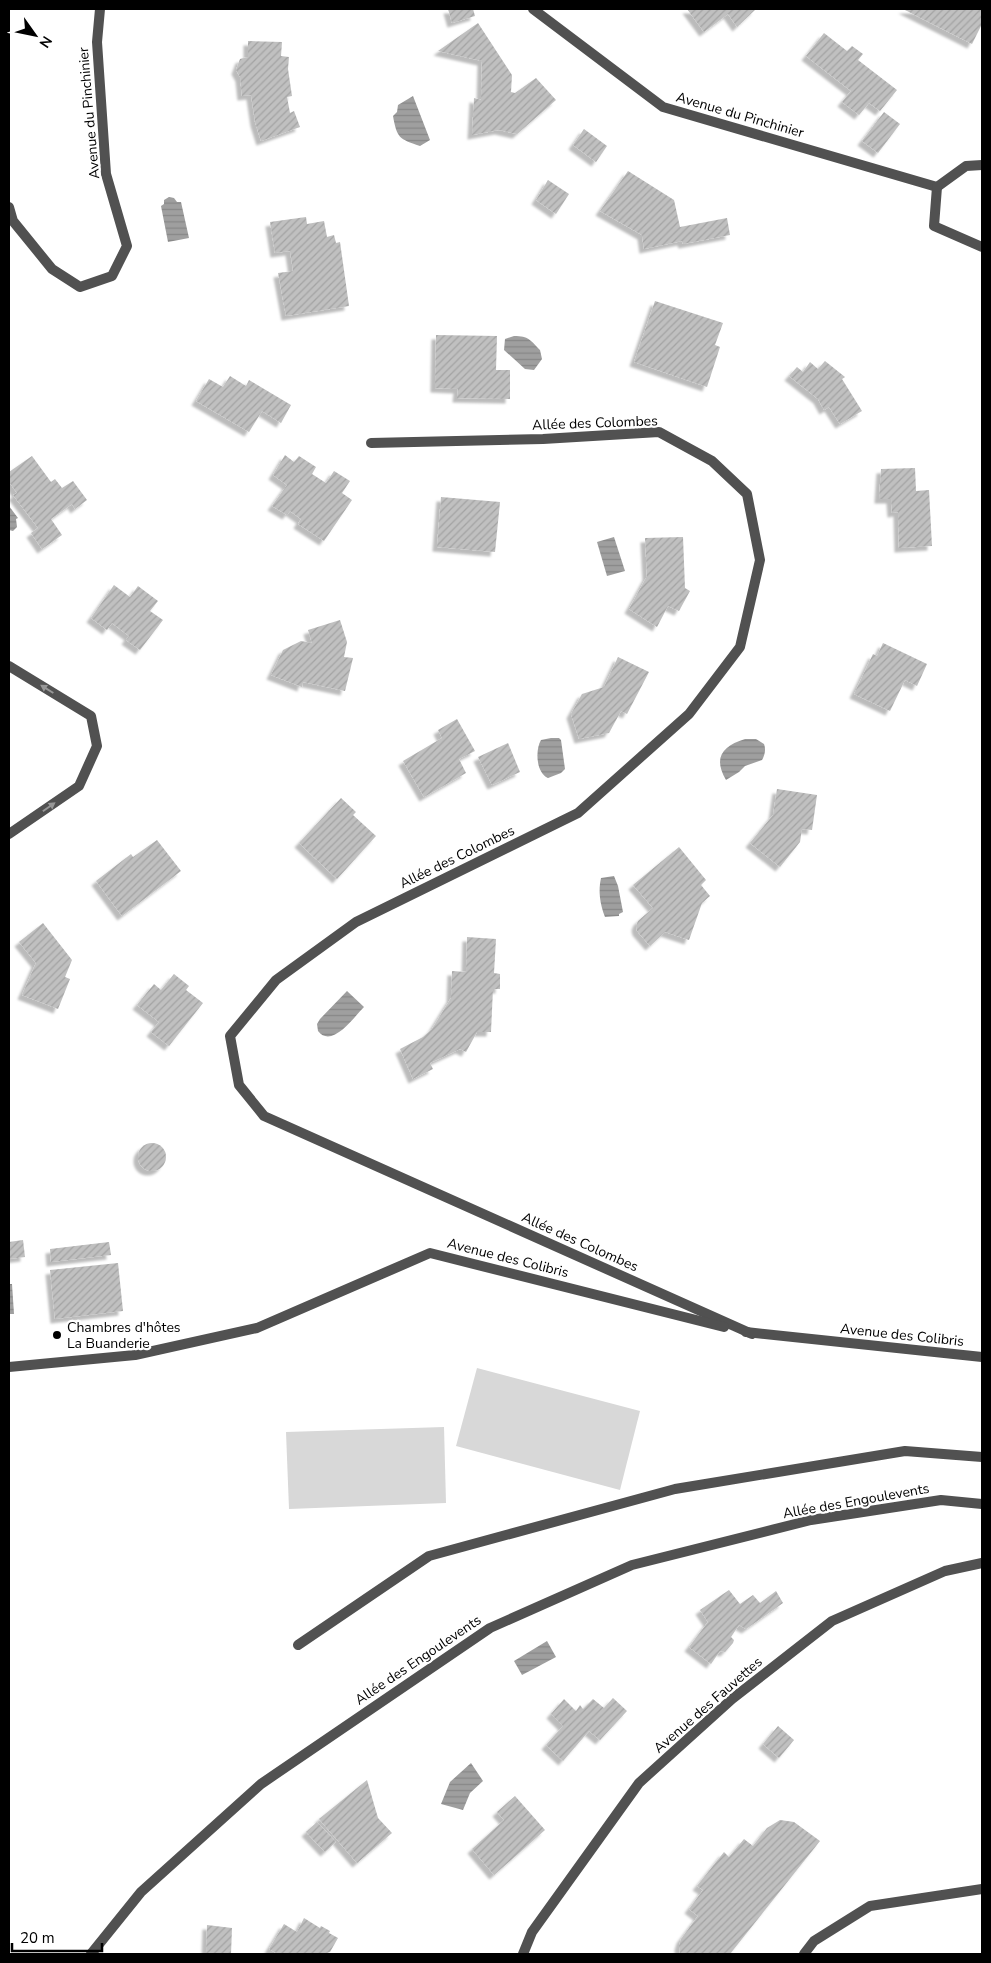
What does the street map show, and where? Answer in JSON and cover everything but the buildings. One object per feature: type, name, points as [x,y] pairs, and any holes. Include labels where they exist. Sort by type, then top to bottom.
[{"type":"street","name":"Avenue du Pinchinier","points":[[9,207],[12,221],[52,269],[80,287],[112,276],[127,246],[106,174],[96,42],[100,9]]},
{"type":"street","name":"Avenue du Pinchinier","points":[[533,9],[663,107],[937,186]]},
{"type":"street","points":[[982,165],[966,166],[937,186],[934,226],[982,247]]},
{"type":"street","name":"Allée des Colombes","points":[[371,443],[543,439],[660,432],[712,462],[746,494],[760,560],[740,647],[689,714],[578,813],[356,922],[276,980],[230,1036],[238,1085],[264,1116],[752,1334]]},
{"type":"street","points":[[9,666],[91,716],[98,746],[79,786],[9,834]]},
{"type":"street","name":"Avenue des Colibris","points":[[9,1367],[136,1355],[257,1328],[430,1253],[752,1334],[982,1357]]},
{"type":"street","points":[[298,1645],[430,1556],[675,1489],[904,1451],[982,1457]]},
{"type":"street","name":"Allée des Engoulevents","points":[[91,1954],[141,1892],[261,1784],[490,1628],[632,1565],[811,1520],[940,1500],[982,1504]]},
{"type":"street","name":"Avenue des Fauvettes","points":[[523,1954],[532,1932],[639,1783],[732,1700],[832,1621],[945,1571],[982,1563]]},
{"type":"street","points":[[804,1954],[814,1941],[870,1906],[982,1889]]},
{"type":"shaded area","points":[[413,96],[430,140],[420,146],[400,137],[393,116],[397,112],[398,105]]},
{"type":"shaded area","points":[[169,197],[174,198],[177,202],[181,202],[189,238],[168,242],[161,206],[164,204],[164,200]]},
{"type":"shaded area","points":[[514,336],[526,338],[540,350],[542,359],[534,370],[525,369],[504,350],[505,339]]},
{"type":"shaded area","points":[[9,506],[18,518],[16,519],[17,527],[13,531],[9,530]]},
{"type":"shaded area","points":[[614,537],[625,571],[607,576],[597,542]]},
{"type":"shaded area","points":[[559,738],[561,740],[565,769],[561,773],[548,778],[541,771],[537,755],[541,740]]},
{"type":"shaded area","points":[[745,739],[756,739],[764,744],[763,758],[745,766],[726,780],[720,765],[722,754],[730,745]]},
{"type":"shaded area","points":[[614,876],[623,912],[619,916],[605,917],[600,898],[601,878]]},
{"type":"shaded area","points":[[347,991],[364,1007],[342,1030],[330,1036],[324,1036],[318,1031],[317,1024]]},
{"type":"shaded area","points":[[9,1284],[12,1284],[14,1314],[9,1314]]},
{"type":"shaded area","points":[[477,1368],[640,1411],[620,1490],[456,1446]]},
{"type":"shaded area","points":[[444,1427],[446,1503],[289,1509],[286,1432]]},
{"type":"shaded area","points":[[547,1641],[556,1657],[522,1675],[514,1661]]},
{"type":"shaded area","points":[[471,1763],[483,1781],[470,1793],[463,1810],[441,1804],[450,1782]]},
{"type":"place","name":"Chambres d'hôtes La Buanderie","points":[[57,1335]]}]
